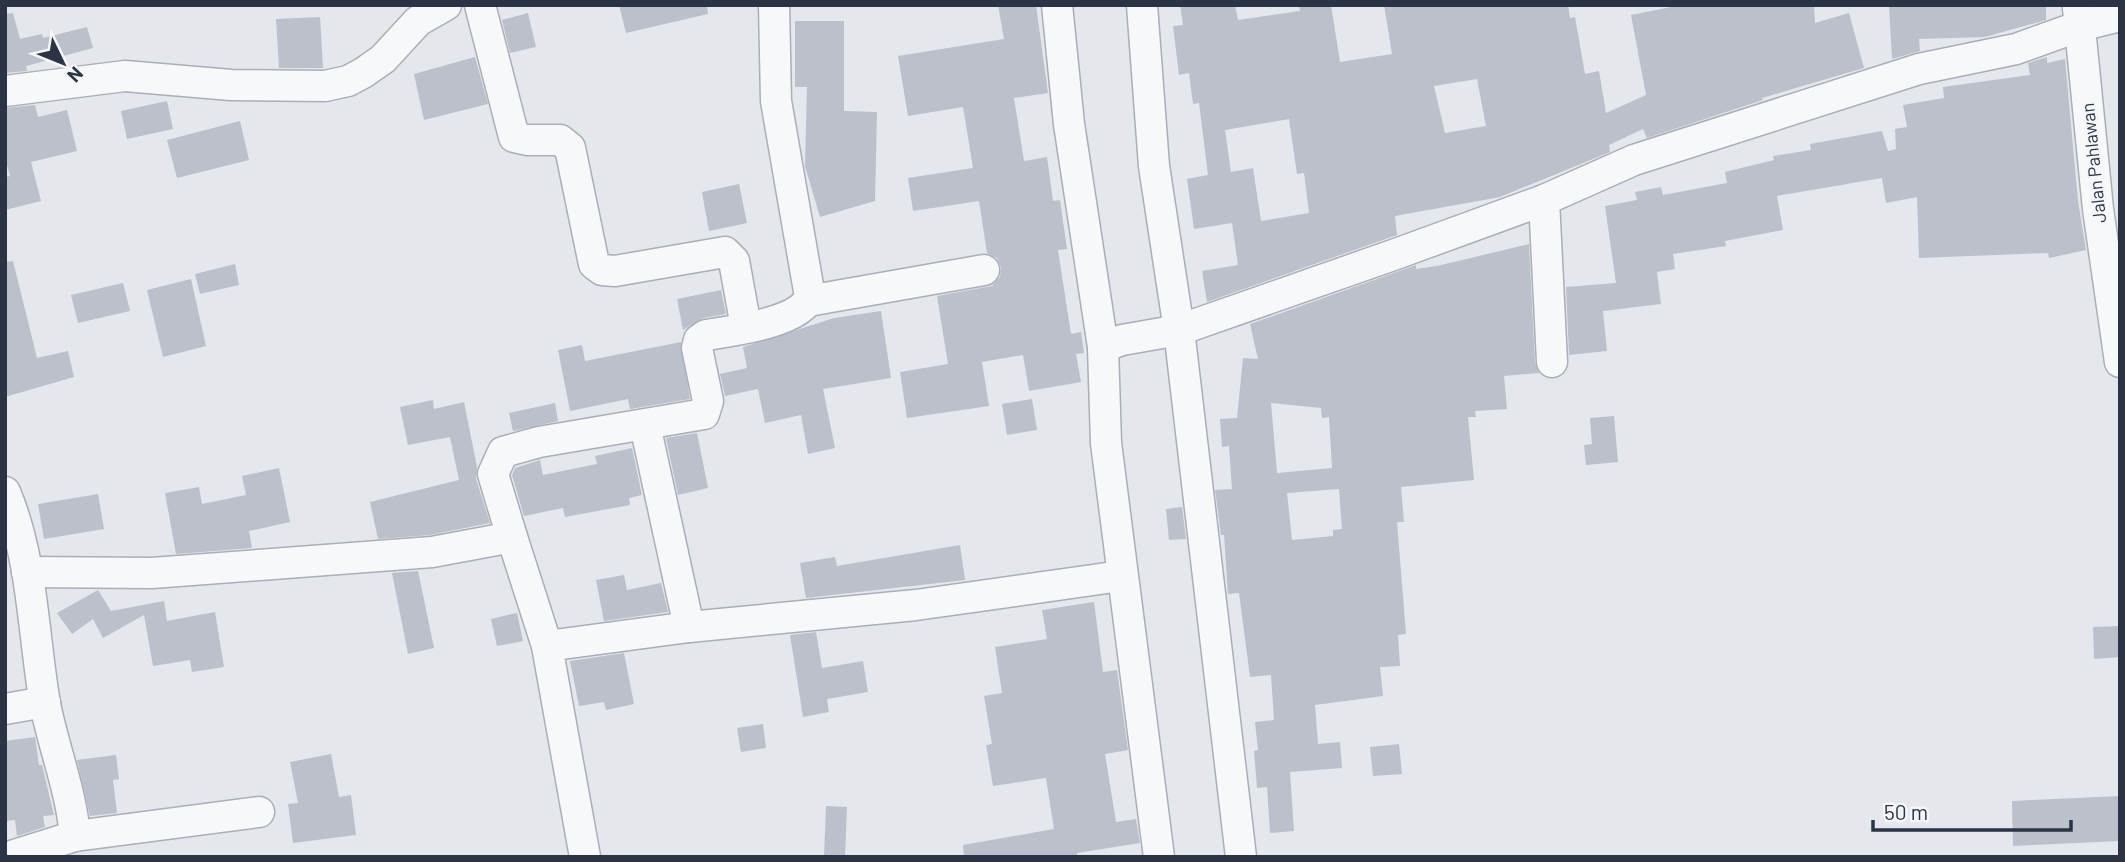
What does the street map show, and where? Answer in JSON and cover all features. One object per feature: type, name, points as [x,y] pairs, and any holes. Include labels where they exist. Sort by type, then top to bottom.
[{"type":"street","points":[[5,91],[125,76],[231,85],[325,86],[348,81],[363,73],[383,59],[418,21],[446,5]]},
{"type":"street","points":[[480,5],[514,136],[527,141],[560,140],[569,148],[594,264],[602,270],[615,271],[725,252],[734,261],[746,327]]},
{"type":"street","points":[[774,5],[776,101],[808,284],[808,302]]},
{"type":"street","points":[[1057,5],[1069,124],[1113,344],[1106,443],[1159,857]]},
{"type":"street","points":[[1142,5],[1154,166],[1241,857]]},
{"type":"street","points":[[1113,344],[1174,332],[1544,200],[1634,160],[1919,69],[2016,49],[2079,16],[2120,16]]},
{"type":"street","name":"Jalan Pahlawan","points":[[2079,16],[2098,209],[2120,362]]},
{"type":"street","points":[[1544,200],[1552,362]]},
{"type":"street","points":[[585,857],[547,646],[493,474],[503,452],[539,442],[704,414],[708,401],[698,343],[706,335],[791,316],[808,302],[984,270]]},
{"type":"street","points":[[645,425],[689,627]]},
{"type":"street","points":[[5,492],[27,572],[45,702],[53,741],[73,807],[75,836]]},
{"type":"street","points":[[27,572],[152,573],[432,552],[512,537]]},
{"type":"street","points":[[547,646],[689,627],[916,605],[1121,576]]},
{"type":"street","points":[[5,709],[45,702]]},
{"type":"street","points":[[8,857],[75,836],[260,812]]},
{"type":"building","points":[[619,5],[707,5],[708,14],[626,33]]},
{"type":"building","points":[[998,5],[1036,5],[1048,93],[1014,98],[1024,161],[1047,157],[1053,201],[1060,200],[1067,249],[1058,250],[1071,334],[1081,332],[1084,353],[1076,354],[1081,382],[1029,391],[1023,355],[982,362],[989,406],[907,418],[900,372],[948,364],[937,296],[992,286],[1000,277],[1001,268],[997,258],[987,253],[979,201],[913,211],[908,178],[973,168],[963,107],[908,116],[898,56],[1004,39]]},
{"type":"building","points":[[1180,5],[1235,5],[1238,20],[1300,11],[1299,5],[1331,5],[1340,62],[1392,54],[1384,5],[1568,5],[1570,18],[1575,17],[1585,74],[1599,71],[1606,113],[1646,95],[1631,15],[1681,5],[1814,5],[1815,23],[1849,13],[1864,68],[1762,98],[1763,100],[1647,138],[1643,129],[1609,145],[1610,152],[1500,197],[1395,216],[1397,235],[1207,302],[1202,271],[1238,265],[1232,223],[1194,229],[1187,179],[1208,175],[1199,103],[1193,104],[1189,73],[1179,75],[1173,26],[1183,25]],"holes":[[[1477,79],[1486,126],[1445,133],[1434,86]],[[1289,119],[1297,174],[1304,173],[1309,213],[1261,221],[1253,168],[1231,172],[1225,130]]]},
{"type":"building","points":[[1889,5],[2046,5],[2046,20],[1985,37],[1919,39],[1920,51],[1892,59]]},
{"type":"building","points":[[13,13],[20,39],[42,34],[43,38],[87,27],[93,48],[26,66],[27,71],[5,73],[5,14]]},
{"type":"building","points":[[528,13],[536,47],[510,53],[502,20]]},
{"type":"building","points":[[320,17],[323,68],[279,68],[276,19]]},
{"type":"building","points":[[795,21],[844,21],[844,111],[877,112],[875,201],[820,217],[805,166],[807,87],[795,87]]},
{"type":"building","points":[[475,57],[488,104],[424,120],[414,74]]},
{"type":"building","points":[[2047,57],[2047,63],[2065,59],[2078,201],[2086,250],[2049,258],[2048,253],[1919,258],[1917,197],[1886,203],[1882,178],[1777,196],[1783,230],[1725,241],[1726,246],[1673,254],[1675,269],[1657,272],[1661,304],[1603,311],[1607,351],[1569,355],[1566,287],[1616,283],[1605,206],[1637,200],[1635,192],[1661,187],[1663,195],[1727,183],[1725,172],[1774,160],[1773,156],[1811,150],[1810,144],[1882,131],[1888,151],[1896,149],[1895,129],[1907,127],[1903,105],[1944,98],[1943,87],[2030,75],[2028,63]]},
{"type":"building","points":[[167,101],[173,129],[127,139],[121,111]]},
{"type":"building","points":[[35,105],[38,117],[67,110],[77,151],[31,162],[41,201],[5,210],[5,177],[10,176],[5,158],[5,108]]},
{"type":"building","points":[[240,121],[249,160],[177,178],[167,140]]},
{"type":"building","points":[[739,184],[747,223],[709,231],[702,192]]},
{"type":"building","points":[[1529,244],[1535,363],[1539,373],[1504,376],[1507,409],[1475,411],[1476,417],[1468,417],[1474,480],[1401,487],[1404,522],[1397,522],[1406,634],[1398,635],[1400,666],[1380,667],[1383,696],[1315,705],[1318,744],[1340,742],[1342,768],[1290,772],[1294,831],[1270,833],[1267,787],[1257,788],[1254,751],[1258,750],[1255,722],[1274,720],[1271,675],[1250,677],[1239,593],[1228,594],[1224,535],[1221,535],[1215,490],[1232,489],[1229,446],[1222,447],[1220,419],[1237,418],[1243,358],[1258,359],[1250,324],[1416,265],[1416,269]],"holes":[[[1271,403],[1321,408],[1322,418],[1329,417],[1332,468],[1277,473]],[[1339,489],[1342,529],[1333,530],[1333,536],[1292,540],[1287,493]]]},
{"type":"building","points":[[13,261],[37,358],[68,351],[74,377],[5,397],[5,262]]},
{"type":"building","points":[[235,264],[239,285],[200,294],[195,274]]},
{"type":"building","points":[[191,279],[206,346],[163,357],[147,290]]},
{"type":"building","points":[[123,283],[130,311],[78,323],[71,295]]},
{"type":"building","points":[[721,290],[726,314],[703,318],[683,330],[677,299]]},
{"type":"building","points":[[881,311],[891,378],[823,389],[835,448],[808,454],[801,415],[765,423],[758,389],[725,396],[720,374],[747,368],[743,347],[834,318]]},
{"type":"building","points":[[681,342],[690,399],[630,409],[628,399],[570,411],[558,350],[582,345],[585,361]]},
{"type":"building","points":[[1032,399],[1037,430],[1007,435],[1002,404]]},
{"type":"building","points":[[433,400],[434,409],[464,402],[477,467],[476,479],[490,523],[430,535],[378,539],[370,502],[459,480],[450,437],[408,445],[400,407]]},
{"type":"building","points":[[555,403],[558,421],[513,431],[509,413]]},
{"type":"building","points":[[1614,416],[1618,462],[1586,465],[1584,445],[1592,444],[1590,418]]},
{"type":"building","points":[[697,433],[708,488],[678,495],[666,438]]},
{"type":"building","points":[[632,448],[642,495],[629,498],[630,505],[565,517],[563,508],[524,516],[512,475],[515,468],[540,460],[543,475],[597,464],[595,456]]},
{"type":"building","points":[[279,468],[290,522],[249,531],[252,548],[176,554],[165,493],[199,487],[202,504],[246,495],[242,476]]},
{"type":"building","points":[[98,494],[104,529],[44,539],[38,504]]},
{"type":"building","points":[[1182,507],[1186,539],[1169,540],[1166,509]]},
{"type":"building","points":[[960,545],[965,580],[806,598],[800,563],[835,557],[837,566]]},
{"type":"building","points":[[418,571],[434,648],[408,654],[392,573]]},
{"type":"building","points":[[624,575],[627,590],[661,583],[668,612],[604,621],[596,580]]},
{"type":"building","points":[[98,590],[111,611],[164,601],[167,621],[215,612],[224,667],[192,672],[190,660],[153,666],[144,615],[103,638],[93,619],[72,634],[57,613]]},
{"type":"building","points":[[1094,602],[1103,672],[1117,670],[1128,750],[1105,754],[1116,822],[1136,819],[1140,843],[1077,853],[1077,857],[964,857],[963,845],[1054,829],[1046,778],[993,786],[986,745],[992,744],[984,696],[1002,693],[995,647],[1047,639],[1042,610]]},
{"type":"building","points":[[517,613],[523,641],[497,646],[491,619]]},
{"type":"building","points":[[2120,626],[2120,657],[2094,659],[2093,627]]},
{"type":"building","points":[[816,632],[822,668],[863,661],[868,692],[827,699],[829,712],[803,717],[790,635]]},
{"type":"building","points":[[624,653],[634,704],[606,710],[604,702],[579,706],[570,661]]},
{"type":"building","points":[[763,724],[766,748],[741,752],[737,728]]},
{"type":"building","points":[[35,737],[39,765],[42,765],[54,815],[43,816],[45,827],[17,836],[15,820],[5,821],[5,741]]},
{"type":"building","points":[[1399,744],[1402,774],[1373,776],[1370,747]]},
{"type":"building","points":[[331,754],[339,797],[351,795],[356,835],[293,843],[288,804],[298,803],[290,762]]},
{"type":"building","points":[[116,755],[119,779],[113,780],[117,813],[90,816],[77,760]]},
{"type":"building","points":[[2120,796],[2120,841],[2013,846],[2012,801]]},
{"type":"building","points":[[826,806],[847,807],[845,857],[824,857]]}]
